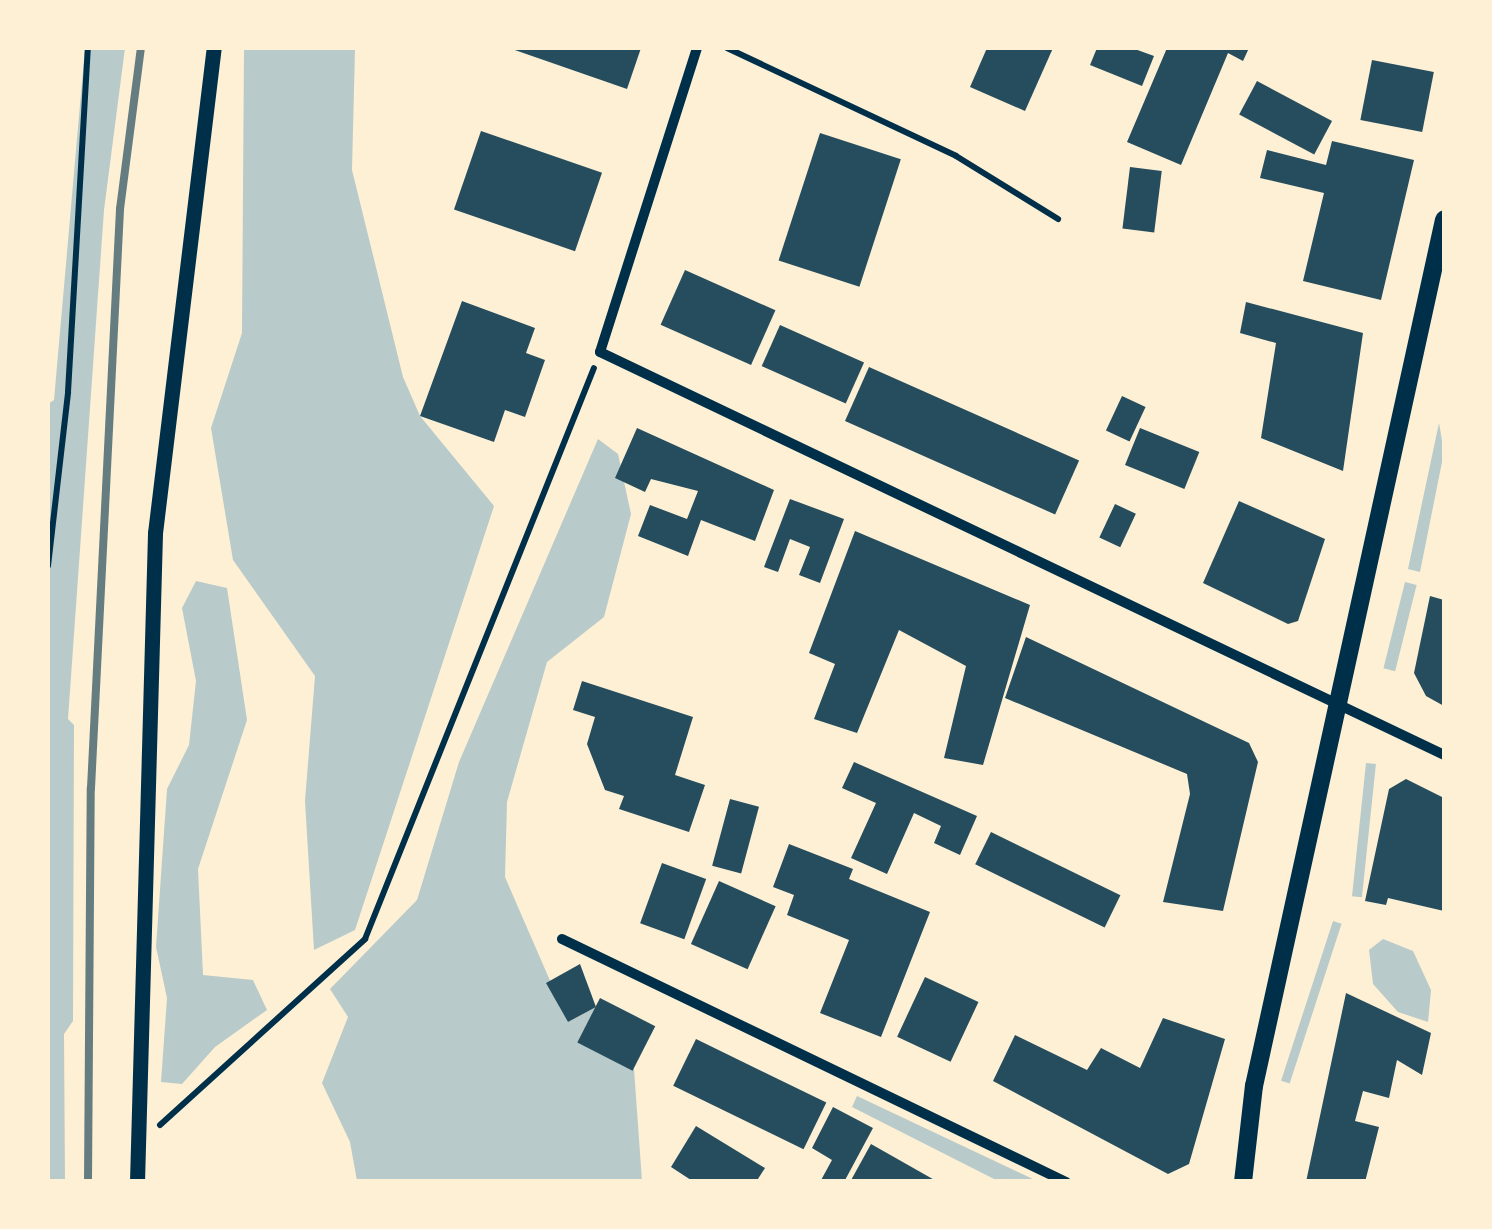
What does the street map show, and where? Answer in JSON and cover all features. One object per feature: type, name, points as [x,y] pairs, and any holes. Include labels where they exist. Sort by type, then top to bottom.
[{"type":"main road","points":[[1244,1182],[1254,1086],[1444,220]]},
{"type":"street","points":[[136,1182],[155,532],[214,48]]},
{"type":"street","points":[[697,48],[600,352],[1444,755]]},
{"type":"street","points":[[562,939],[1066,1182]]},
{"type":"lane","points":[[727,48],[956,156],[1058,219]]},
{"type":"path","points":[[48,566],[68,392],[88,48]]},
{"type":"path","points":[[137,1146],[365,939],[600,352]]},
{"type":"shaded area","points":[[85,48],[125,48],[104,210],[68,719],[74,725],[73,1021],[64,1034],[65,1182],[48,1181],[48,404],[54,400]]},
{"type":"shaded area","points":[[244,48],[355,48],[352,170],[403,377],[420,416],[494,506],[355,930],[314,950],[305,801],[315,676],[233,560],[211,428],[242,333]]},
{"type":"shaded area","points":[[1439,423],[1444,452],[1420,572],[1408,569]]},
{"type":"shaded area","points":[[598,439],[618,454],[631,514],[604,617],[547,662],[507,802],[505,877],[568,1022],[596,1007],[579,1043],[634,1069],[642,1181],[357,1181],[350,1142],[322,1083],[348,1017],[330,989],[417,900],[459,762]]},
{"type":"shaded area","points":[[196,581],[227,588],[247,720],[198,869],[203,975],[253,980],[267,1010],[215,1047],[182,1084],[161,1082],[167,998],[156,947],[167,789],[189,745],[196,681],[182,608]]},
{"type":"shaded area","points":[[1405,582],[1417,585],[1395,671],[1383,668]]},
{"type":"shaded area","points":[[1366,763],[1376,764],[1362,897],[1352,896]]},
{"type":"shaded area","points":[[1333,921],[1342,924],[1290,1084],[1281,1081]]},
{"type":"shaded area","points":[[1383,939],[1413,951],[1431,990],[1428,1022],[1398,1012],[1373,984],[1369,950]]},
{"type":"shaded area","points":[[857,1096],[1037,1181],[998,1181],[852,1107]]},
{"type":"building","points":[[509,48],[641,48],[627,89]]},
{"type":"building","points":[[987,48],[1053,48],[1025,111],[970,87]]},
{"type":"building","points":[[1097,48],[1132,48],[1154,56],[1142,86],[1090,65]]},
{"type":"building","points":[[1167,48],[1249,48],[1243,61],[1228,53],[1181,165],[1127,142]]},
{"type":"building","points":[[1372,60],[1434,72],[1422,132],[1360,120]]},
{"type":"building","points":[[1257,81],[1332,121],[1314,154],[1239,115]]},
{"type":"building","points":[[481,131],[602,173],[575,251],[454,209]]},
{"type":"building","points":[[820,133],[901,159],[859,287],[779,260]]},
{"type":"building","points":[[1332,141],[1414,160],[1381,300],[1303,281],[1324,193],[1260,178],[1267,150],[1326,165]]},
{"type":"building","points":[[1130,167],[1162,171],[1154,232],[1122,229]]},
{"type":"building","points":[[685,270],[775,310],[751,365],[661,325]]},
{"type":"building","points":[[462,301],[535,328],[526,353],[545,360],[525,417],[505,410],[494,442],[420,416]]},
{"type":"building","points":[[1246,302],[1363,333],[1343,471],[1261,438],[1276,343],[1240,333]]},
{"type":"building","points":[[780,325],[864,362],[846,404],[762,366]]},
{"type":"building","points":[[869,367],[1079,461],[1055,514],[845,421]]},
{"type":"building","points":[[1122,396],[1146,407],[1130,441],[1106,430]]},
{"type":"building","points":[[637,428],[774,490],[755,541],[701,520],[688,556],[638,536],[650,505],[687,519],[698,491],[651,479],[645,492],[615,478]]},
{"type":"building","points":[[1140,428],[1199,452],[1184,489],[1125,465]]},
{"type":"building","points":[[790,499],[844,519],[820,583],[799,575],[810,547],[790,539],[778,572],[764,567]]},
{"type":"building","points":[[1239,501],[1325,539],[1298,621],[1288,624],[1203,583]]},
{"type":"building","points":[[1115,504],[1136,514],[1120,547],[1099,538]]},
{"type":"building","points":[[855,531],[1030,605],[983,765],[944,758],[966,666],[899,630],[857,733],[814,719],[835,664],[809,653]]},
{"type":"building","points":[[1430,596],[1444,600],[1444,706],[1426,696],[1414,673]]},
{"type":"building","points":[[1026,637],[1249,743],[1258,762],[1223,911],[1163,902],[1190,794],[1187,774],[1005,698]]},
{"type":"building","points":[[582,681],[693,717],[675,775],[705,785],[689,832],[619,809],[624,796],[605,790],[587,744],[595,717],[573,710]]},
{"type":"building","points":[[854,762],[977,816],[960,855],[934,843],[941,826],[914,813],[887,874],[851,858],[876,803],[842,788]]},
{"type":"building","points":[[1406,779],[1444,798],[1444,911],[1388,898],[1386,905],[1365,901],[1389,789]]},
{"type":"building","points":[[730,799],[759,807],[741,873],[712,866]]},
{"type":"building","points":[[991,832],[1120,895],[1105,927],[975,864]]},
{"type":"building","points":[[789,844],[853,869],[849,879],[930,912],[881,1037],[820,1013],[849,940],[787,915],[794,895],[773,887]]},
{"type":"building","points":[[662,863],[706,879],[684,939],[640,923]]},
{"type":"building","points":[[719,881],[776,906],[748,969],[691,944]]},
{"type":"building","points":[[580,964],[596,1007],[568,1022],[546,983]]},
{"type":"building","points":[[925,977],[978,1002],[951,1062],[897,1037]]},
{"type":"building","points":[[1346,993],[1431,1033],[1422,1075],[1397,1060],[1389,1098],[1363,1091],[1355,1121],[1379,1127],[1365,1182],[1306,1182]]},
{"type":"building","points":[[600,998],[655,1026],[633,1071],[577,1043]]},
{"type":"building","points":[[1163,1018],[1225,1039],[1189,1164],[1168,1174],[993,1081],[1015,1035],[1087,1070],[1101,1048],[1140,1068]]},
{"type":"building","points":[[696,1039],[826,1103],[804,1149],[673,1086]]},
{"type":"building","points":[[833,1107],[873,1128],[844,1182],[820,1182],[832,1160],[812,1148]]},
{"type":"building","points":[[696,1126],[765,1168],[756,1182],[694,1182],[671,1167]]},
{"type":"building","points":[[871,1144],[938,1182],[850,1182]]},
{"type":"railway","points":[[88,1182],[91,788],[120,209],[141,48]]}]
